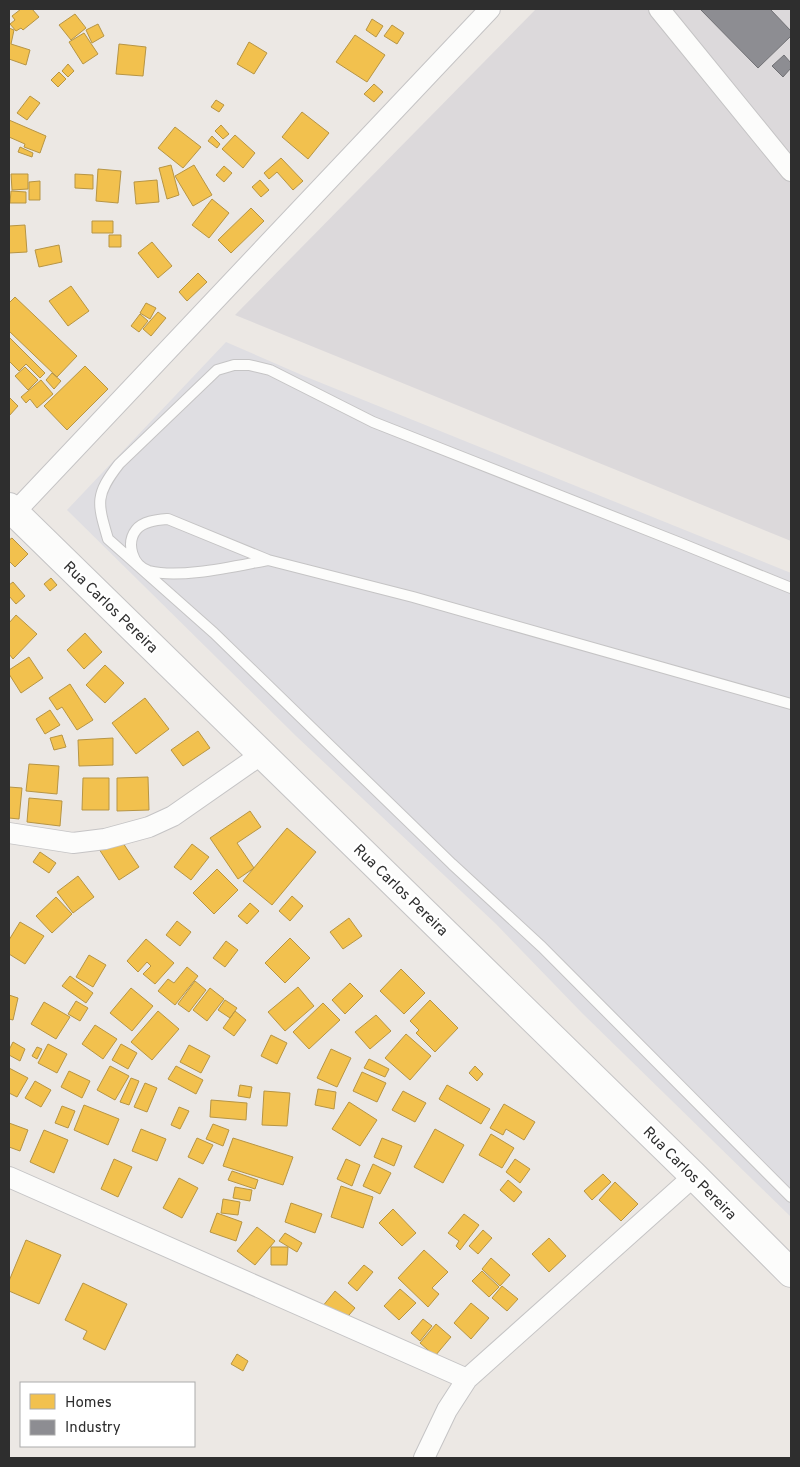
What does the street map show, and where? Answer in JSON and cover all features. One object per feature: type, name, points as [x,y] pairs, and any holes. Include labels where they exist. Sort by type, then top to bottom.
[{"type":"main road","name":"Rua Carlos Pereira","points":[[12,510],[791,1273]]},
{"type":"street","points":[[12,510],[490,9]]},
{"type":"street","points":[[659,9],[791,170]]},
{"type":"street","points":[[9,833],[73,843],[105,839],[149,827],[173,816],[262,754]]},
{"type":"street","points":[[424,1458],[447,1410],[467,1379],[694,1176]]},
{"type":"street","points":[[9,1177],[467,1379]]},
{"type":"lane","points":[[791,588],[680,542],[373,422],[270,370],[249,365],[217,370],[120,464],[106,482],[100,500],[102,520],[108,539],[214,633],[445,857],[542,946],[791,1197]]},
{"type":"lane","points":[[268,560],[213,570],[176,573],[148,571],[134,559],[130,543],[136,529],[152,520],[168,519],[268,560],[413,597],[791,704]]},
{"type":"shaded area","points":[[536,9],[791,9],[791,541],[235,315]]},
{"type":"shaded area","points":[[226,342],[304,376],[791,573],[791,1217],[582,1013],[496,924],[296,736],[67,510]]},
{"type":"building: Homes","points":[[21,9],[32,9],[39,17],[23,30],[21,28],[16,31],[10,24],[15,20],[12,16]]},
{"type":"building: Homes","points":[[75,14],[86,28],[71,40],[59,25]]},
{"type":"building: Homes","points":[[372,19],[383,26],[376,37],[366,30]]},
{"type":"building: Homes","points":[[98,24],[104,36],[92,43],[86,30]]},
{"type":"building: Homes","points":[[392,25],[404,33],[397,44],[384,36]]},
{"type":"building: Homes","points":[[9,28],[14,30],[11,44],[30,50],[26,65],[9,59]]},
{"type":"building: Homes","points":[[84,33],[98,54],[83,64],[69,42]]},
{"type":"building: Homes","points":[[355,35],[385,55],[367,82],[336,62]]},
{"type":"building: Homes","points":[[249,42],[267,53],[254,74],[237,64]]},
{"type":"building: Homes","points":[[119,44],[146,47],[143,76],[116,74]]},
{"type":"building: Homes","points":[[68,64],[74,71],[68,77],[62,71]]},
{"type":"building: Homes","points":[[59,72],[66,79],[58,87],[51,80]]},
{"type":"building: Homes","points":[[374,84],[383,92],[374,102],[364,94]]},
{"type":"building: Homes","points":[[30,96],[40,103],[27,120],[17,113]]},
{"type":"building: Homes","points":[[216,100],[224,105],[219,112],[211,107]]},
{"type":"building: Homes","points":[[302,112],[329,133],[308,159],[282,137]]},
{"type":"building: Homes","points":[[9,120],[46,136],[40,153],[24,147],[25,144],[9,137]]},
{"type":"building: Homes","points":[[221,125],[229,134],[223,139],[215,131]]},
{"type":"building: Homes","points":[[175,127],[201,147],[183,168],[158,148]]},
{"type":"building: Homes","points":[[235,135],[255,153],[243,168],[222,149]]},
{"type":"building: Homes","points":[[212,136],[220,144],[217,148],[208,141]]},
{"type":"building: Homes","points":[[20,147],[33,153],[32,157],[18,152]]},
{"type":"building: Homes","points":[[281,158],[303,181],[293,190],[277,172],[269,179],[264,173]]},
{"type":"building: Homes","points":[[171,165],[179,195],[167,199],[159,168]]},
{"type":"building: Homes","points":[[194,165],[212,195],[193,206],[175,176]]},
{"type":"building: Homes","points":[[224,166],[232,173],[224,182],[216,175]]},
{"type":"building: Homes","points":[[98,169],[121,171],[118,203],[96,201]]},
{"type":"building: Homes","points":[[11,174],[28,174],[28,189],[12,190]]},
{"type":"building: Homes","points":[[75,174],[93,175],[93,189],[75,188]]},
{"type":"building: Homes","points":[[157,180],[159,202],[136,204],[134,182]]},
{"type":"building: Homes","points":[[260,180],[269,190],[261,197],[252,187]]},
{"type":"building: Homes","points":[[40,181],[40,200],[29,200],[29,182]]},
{"type":"building: Homes","points":[[11,191],[26,192],[26,203],[10,203]]},
{"type":"building: Homes","points":[[212,199],[229,213],[209,238],[192,225]]},
{"type":"building: Homes","points":[[251,208],[264,221],[231,253],[218,240]]},
{"type":"building: Homes","points":[[92,221],[113,221],[113,233],[92,233]]},
{"type":"building: Homes","points":[[25,225],[27,252],[9,253],[9,226]]},
{"type":"building: Homes","points":[[109,235],[121,235],[121,247],[109,247]]},
{"type":"building: Homes","points":[[152,242],[172,266],[158,278],[138,253]]},
{"type":"building: Homes","points":[[59,245],[62,262],[39,267],[35,250]]},
{"type":"building: Homes","points":[[198,273],[207,282],[187,301],[179,292]]},
{"type":"building: Homes","points":[[71,286],[89,311],[68,326],[49,301]]},
{"type":"building: Homes","points":[[15,297],[77,356],[57,377],[9,331],[9,303]]},
{"type":"building: Homes","points":[[146,303],[156,308],[150,319],[140,313]]},
{"type":"building: Homes","points":[[158,312],[166,318],[151,336],[143,329]]},
{"type":"building: Homes","points":[[140,314],[148,321],[139,332],[131,326]]},
{"type":"building: Homes","points":[[9,337],[45,373],[40,378],[26,364],[19,371],[9,361]]},
{"type":"building: Homes","points":[[85,366],[108,389],[67,430],[44,406]]},
{"type":"building: Homes","points":[[25,367],[38,380],[28,390],[15,376]]},
{"type":"building: Homes","points":[[52,373],[61,381],[54,389],[46,380]]},
{"type":"building: Homes","points":[[41,380],[53,394],[37,408],[30,399],[26,403],[21,397]]},
{"type":"building: Homes","points":[[9,397],[18,406],[9,416]]},
{"type":"building: Homes","points":[[12,538],[28,554],[15,567],[9,561],[9,540]]},
{"type":"building: Homes","points":[[51,578],[57,585],[50,591],[44,584]]},
{"type":"building: Homes","points":[[13,582],[25,596],[16,604],[9,596],[9,585]]},
{"type":"building: Homes","points":[[16,615],[37,634],[13,659],[9,654],[9,623]]},
{"type":"building: Homes","points":[[85,633],[102,652],[84,669],[67,650]]},
{"type":"building: Homes","points":[[29,657],[43,678],[21,693],[9,674],[9,670]]},
{"type":"building: Homes","points":[[105,665],[124,683],[105,703],[86,685]]},
{"type":"building: Homes","points":[[70,684],[93,720],[77,730],[62,707],[57,710],[49,698]]},
{"type":"building: Homes","points":[[145,698],[169,729],[136,754],[112,723]]},
{"type":"building: Homes","points":[[50,710],[60,725],[45,734],[36,719]]},
{"type":"building: Homes","points":[[198,731],[210,748],[183,766],[171,750]]},
{"type":"building: Homes","points":[[62,735],[66,747],[54,750],[50,738]]},
{"type":"building: Homes","points":[[113,738],[113,765],[79,766],[78,740]]},
{"type":"building: Homes","points":[[29,764],[59,766],[57,794],[26,791]]},
{"type":"building: Homes","points":[[148,777],[149,810],[117,811],[117,778]]},
{"type":"building: Homes","points":[[83,778],[109,778],[109,810],[82,810]]},
{"type":"building: Homes","points":[[9,787],[22,788],[19,819],[9,818]]},
{"type":"building: Homes","points":[[29,798],[62,801],[60,826],[27,822]]},
{"type":"building: Homes","points":[[250,811],[261,827],[237,843],[254,868],[238,879],[210,838]]},
{"type":"building: Homes","points":[[287,828],[316,852],[272,905],[243,881]]},
{"type":"building: Homes","points":[[119,837],[139,867],[119,880],[99,849]]},
{"type":"building: Homes","points":[[192,844],[209,857],[191,880],[174,867]]},
{"type":"building: Homes","points":[[40,852],[56,863],[49,873],[33,862]]},
{"type":"building: Homes","points":[[217,869],[238,890],[214,914],[193,893]]},
{"type":"building: Homes","points":[[78,876],[94,897],[73,913],[57,892]]},
{"type":"building: Homes","points":[[292,896],[303,906],[290,921],[279,911]]},
{"type":"building: Homes","points":[[56,897],[72,914],[52,933],[36,916]]},
{"type":"building: Homes","points":[[250,903],[259,911],[247,924],[238,916]]},
{"type":"building: Homes","points":[[349,918],[362,936],[343,949],[330,932]]},
{"type":"building: Homes","points":[[177,921],[191,932],[180,946],[166,935]]},
{"type":"building: Homes","points":[[20,922],[44,936],[25,964],[9,954],[9,940]]},
{"type":"building: Homes","points":[[290,938],[310,958],[285,983],[265,963]]},
{"type":"building: Homes","points":[[146,939],[174,963],[155,984],[143,974],[151,966],[147,962],[138,972],[127,961]]},
{"type":"building: Homes","points":[[226,941],[238,950],[225,967],[213,958]]},
{"type":"building: Homes","points":[[89,955],[106,965],[93,987],[76,977]]},
{"type":"building: Homes","points":[[187,967],[198,976],[175,1005],[158,991],[168,979],[174,983]]},
{"type":"building: Homes","points":[[401,969],[425,993],[404,1014],[380,991]]},
{"type":"building: Homes","points":[[70,976],[93,993],[86,1003],[62,986]]},
{"type":"building: Homes","points":[[195,981],[206,990],[189,1012],[178,1004]]},
{"type":"building: Homes","points":[[350,983],[363,996],[345,1014],[332,1000]]},
{"type":"building: Homes","points":[[298,987],[314,1006],[285,1031],[268,1012]]},
{"type":"building: Homes","points":[[131,988],[153,1006],[132,1031],[110,1013]]},
{"type":"building: Homes","points":[[210,988],[224,999],[207,1021],[193,1010]]},
{"type":"building: Homes","points":[[9,995],[18,998],[13,1020],[9,1019]]},
{"type":"building: Homes","points":[[225,1000],[237,1008],[230,1018],[218,1010]]},
{"type":"building: Homes","points":[[430,1000],[458,1028],[435,1052],[416,1033],[419,1030],[410,1021]]},
{"type":"building: Homes","points":[[76,1001],[88,1008],[80,1021],[68,1014]]},
{"type":"building: Homes","points":[[44,1002],[70,1017],[56,1039],[31,1024]]},
{"type":"building: Homes","points":[[323,1003],[340,1020],[309,1049],[293,1032]]},
{"type":"building: Homes","points":[[158,1011],[179,1029],[152,1060],[131,1042]]},
{"type":"building: Homes","points":[[235,1011],[246,1020],[234,1036],[223,1028]]},
{"type":"building: Homes","points":[[376,1015],[391,1031],[370,1049],[355,1032]]},
{"type":"building: Homes","points":[[95,1025],[117,1039],[103,1059],[82,1044]]},
{"type":"building: Homes","points":[[406,1034],[431,1056],[410,1080],[385,1058]]},
{"type":"building: Homes","points":[[271,1035],[287,1043],[277,1064],[261,1056]]},
{"type":"building: Homes","points":[[13,1042],[25,1049],[20,1061],[9,1055]]},
{"type":"building: Homes","points":[[48,1044],[67,1054],[57,1073],[38,1063]]},
{"type":"building: Homes","points":[[121,1044],[137,1053],[128,1069],[112,1060]]},
{"type":"building: Homes","points":[[189,1045],[210,1056],[201,1073],[180,1062]]},
{"type":"building: Homes","points":[[37,1047],[42,1049],[37,1059],[32,1056]]},
{"type":"building: Homes","points":[[331,1049],[351,1058],[337,1087],[317,1078]]},
{"type":"building: Homes","points":[[369,1059],[389,1069],[385,1077],[364,1068]]},
{"type":"building: Homes","points":[[110,1066],[129,1076],[115,1100],[97,1090]]},
{"type":"building: Homes","points":[[176,1066],[203,1080],[196,1094],[168,1079]]},
{"type":"building: Homes","points":[[475,1066],[483,1074],[477,1081],[469,1073]]},
{"type":"building: Homes","points":[[9,1068],[28,1078],[17,1097],[9,1093]]},
{"type":"building: Homes","points":[[69,1071],[90,1081],[82,1098],[61,1087]]},
{"type":"building: Homes","points":[[362,1072],[386,1083],[377,1102],[353,1091]]},
{"type":"building: Homes","points":[[131,1078],[139,1081],[129,1105],[120,1102]]},
{"type":"building: Homes","points":[[35,1081],[51,1090],[41,1107],[25,1098]]},
{"type":"building: Homes","points":[[145,1083],[157,1088],[147,1112],[134,1107]]},
{"type":"building: Homes","points":[[240,1085],[252,1087],[250,1098],[238,1096]]},
{"type":"building: Homes","points":[[447,1085],[490,1109],[481,1124],[439,1099]]},
{"type":"building: Homes","points":[[318,1089],[336,1092],[334,1109],[315,1105]]},
{"type":"building: Homes","points":[[264,1091],[290,1093],[287,1126],[262,1125]]},
{"type":"building: Homes","points":[[403,1091],[426,1103],[415,1122],[392,1110]]},
{"type":"building: Homes","points":[[211,1100],[247,1103],[246,1120],[210,1117]]},
{"type":"building: Homes","points":[[349,1102],[377,1120],[360,1146],[332,1129]]},
{"type":"building: Homes","points":[[504,1104],[535,1122],[524,1140],[506,1129],[503,1135],[490,1128]]},
{"type":"building: Homes","points":[[84,1105],[119,1119],[108,1145],[74,1130]]},
{"type":"building: Homes","points":[[62,1106],[75,1111],[68,1128],[55,1123]]},
{"type":"building: Homes","points":[[179,1107],[189,1111],[180,1129],[171,1125]]},
{"type":"building: Homes","points":[[9,1123],[28,1130],[20,1151],[9,1147]]},
{"type":"building: Homes","points":[[213,1124],[229,1130],[223,1146],[206,1139]]},
{"type":"building: Homes","points":[[141,1129],[166,1139],[157,1161],[132,1151]]},
{"type":"building: Homes","points":[[435,1129],[464,1145],[443,1183],[414,1167]]},
{"type":"building: Homes","points":[[44,1130],[68,1140],[54,1173],[30,1162]]},
{"type":"building: Homes","points":[[491,1134],[514,1148],[502,1168],[479,1155]]},
{"type":"building: Homes","points":[[197,1138],[213,1145],[203,1164],[188,1157]]},
{"type":"building: Homes","points":[[233,1138],[293,1157],[283,1185],[223,1166]]},
{"type":"building: Homes","points":[[382,1138],[402,1146],[394,1166],[374,1157]]},
{"type":"building: Homes","points":[[114,1159],[132,1167],[118,1197],[101,1189]]},
{"type":"building: Homes","points":[[346,1159],[360,1165],[352,1186],[337,1179]]},
{"type":"building: Homes","points":[[515,1159],[530,1169],[520,1183],[506,1172]]},
{"type":"building: Homes","points":[[373,1164],[391,1173],[380,1194],[363,1186]]},
{"type":"building: Homes","points":[[232,1171],[258,1180],[255,1189],[228,1180]]},
{"type":"building: Homes","points":[[603,1174],[611,1182],[592,1200],[584,1191]]},
{"type":"building: Homes","points":[[179,1178],[198,1188],[182,1218],[163,1208]]},
{"type":"building: Homes","points":[[508,1180],[522,1192],[514,1202],[500,1190]]},
{"type":"building: Homes","points":[[615,1182],[638,1204],[621,1221],[599,1200]]},
{"type":"building: Homes","points":[[341,1186],[373,1197],[363,1228],[331,1217]]},
{"type":"building: Homes","points":[[235,1187],[252,1190],[250,1201],[233,1198]]},
{"type":"building: Homes","points":[[223,1199],[240,1202],[238,1215],[221,1213]]},
{"type":"building: Homes","points":[[291,1203],[322,1214],[315,1233],[285,1222]]},
{"type":"building: Homes","points":[[393,1209],[416,1233],[402,1246],[379,1223]]},
{"type":"building: Homes","points":[[217,1213],[242,1222],[236,1241],[210,1232]]},
{"type":"building: Homes","points":[[464,1214],[479,1225],[460,1250],[456,1246],[459,1241],[448,1233]]},
{"type":"building: Homes","points":[[257,1227],[275,1241],[255,1265],[237,1251]]},
{"type":"building: Homes","points":[[483,1230],[492,1238],[478,1254],[469,1246]]},
{"type":"building: Homes","points":[[285,1233],[302,1243],[297,1252],[279,1241]]},
{"type":"building: Homes","points":[[549,1238],[566,1256],[549,1272],[532,1254]]},
{"type":"building: Homes","points":[[26,1240],[61,1255],[39,1304],[9,1291],[9,1281]]},
{"type":"building: Homes","points":[[271,1247],[288,1247],[287,1265],[271,1265]]},
{"type":"building: Homes","points":[[424,1250],[448,1272],[432,1288],[439,1294],[428,1307],[398,1278]]},
{"type":"building: Homes","points":[[491,1258],[510,1275],[500,1286],[482,1269]]},
{"type":"building: Homes","points":[[364,1265],[373,1272],[357,1291],[348,1283]]},
{"type":"building: Homes","points":[[482,1271],[499,1287],[489,1297],[472,1281]]},
{"type":"building: Homes","points":[[83,1283],[127,1304],[105,1350],[83,1339],[87,1331],[65,1320]]},
{"type":"building: Homes","points":[[502,1286],[518,1299],[507,1311],[492,1298]]},
{"type":"building: Homes","points":[[400,1289],[416,1303],[399,1320],[384,1306]]},
{"type":"building: Homes","points":[[335,1291],[355,1308],[337,1329],[318,1312]]},
{"type":"building: Homes","points":[[471,1303],[489,1318],[471,1339],[454,1323]]},
{"type":"building: Homes","points":[[423,1319],[432,1326],[420,1341],[411,1333]]},
{"type":"building: Homes","points":[[436,1324],[451,1337],[435,1356],[420,1343]]},
{"type":"building: Homes","points":[[237,1354],[248,1361],[243,1371],[231,1364]]},
{"type":"building: Industry","points":[[700,9],[770,9],[791,31],[791,36],[758,68]]},
{"type":"building: Industry","points":[[784,55],[791,63],[791,68],[783,77],[772,66]]}]
